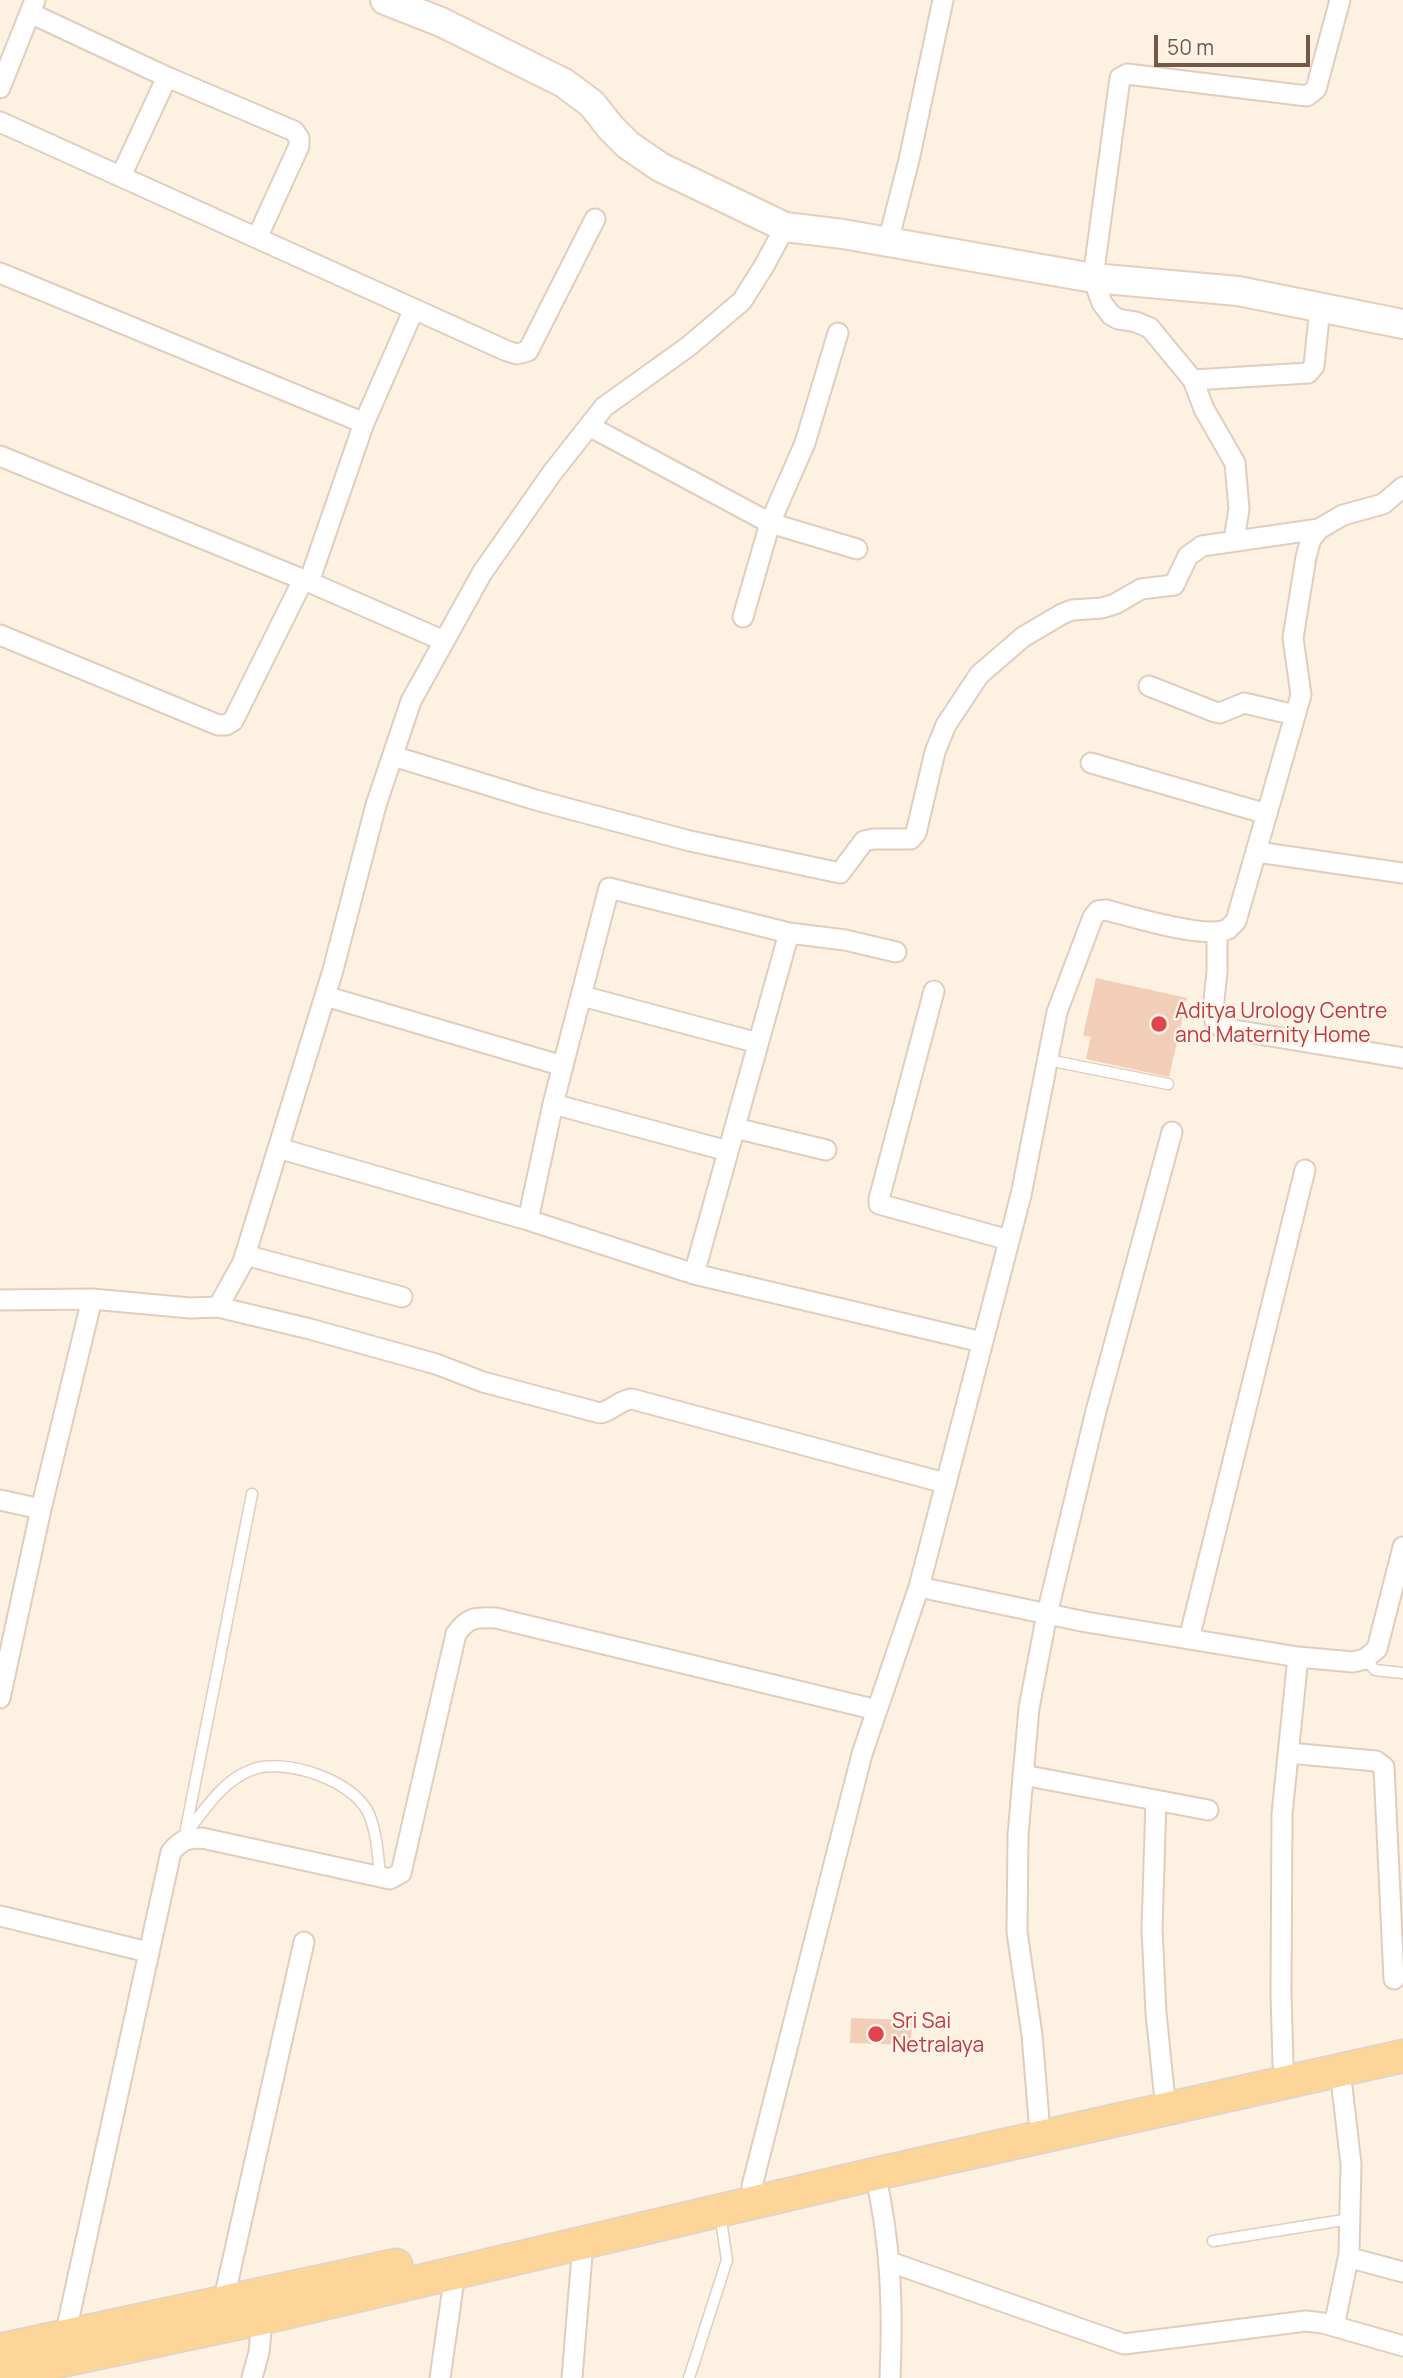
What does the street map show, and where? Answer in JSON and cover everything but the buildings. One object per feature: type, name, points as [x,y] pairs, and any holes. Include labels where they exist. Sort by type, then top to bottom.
[{"type":"main road","points":[[0,2374],[752,2186],[1403,2036]]},
{"type":"main road","points":[[0,2350],[223,2303],[262,2307],[455,2273],[875,2174],[1403,2056]]},
{"type":"street","points":[[385,0],[441,22],[564,83],[592,104],[628,145],[660,167],[785,227],[1093,278],[1238,291],[1403,324]]},
{"type":"street","points":[[888,242],[909,160],[943,0]]},
{"type":"street","points":[[1234,540],[1239,509],[1235,463],[1204,409],[1193,380],[1150,328],[1111,315],[1102,303],[1093,278],[1122,76],[1307,96],[1316,89],[1340,0]]},
{"type":"street","points":[[0,88],[6,58],[32,7],[167,77],[294,131],[299,138],[299,146],[257,238]]},
{"type":"street","points":[[121,176],[167,77]]},
{"type":"street","points":[[0,122],[517,354],[527,351],[595,219]]},
{"type":"street","points":[[218,1307],[245,1255],[325,996],[376,805],[411,701],[482,573],[552,473],[589,426],[604,407],[689,346],[742,301],[785,227]]},
{"type":"street","points":[[0,273],[364,423]]},
{"type":"street","points":[[1193,380],[1308,373],[1314,366],[1320,308]]},
{"type":"street","points":[[0,635],[218,725],[226,725],[233,720],[306,581],[364,423],[414,309]]},
{"type":"street","points":[[743,617],[770,523],[805,443],[838,333]]},
{"type":"street","points":[[589,426],[770,523],[857,549]]},
{"type":"street","points":[[0,456],[306,581],[444,641]]},
{"type":"street","points":[[752,2186],[862,1754],[919,1587],[1021,1195],[1057,1012],[1093,917],[1098,911],[1106,910],[1186,929],[1217,932],[1228,929],[1236,921],[1301,695],[1293,638],[1311,539],[1319,529],[1343,515],[1383,504],[1403,487]]},
{"type":"street","points":[[393,756],[536,800],[678,837],[840,873],[845,870],[864,841],[911,839],[916,833],[935,752],[946,724],[979,676],[1023,637],[1072,610],[1102,608],[1141,589],[1174,585],[1188,556],[1202,546],[1319,529]]},
{"type":"street","points":[[1149,686],[1216,712],[1223,712],[1244,703],[1295,715]]},
{"type":"street","points":[[1091,763],[1267,814]]},
{"type":"street","points":[[1257,852],[1403,873]]},
{"type":"street","points":[[528,1220],[553,1104],[609,888],[789,933],[845,940],[896,952]]},
{"type":"street","points":[[1217,932],[1213,1009],[1215,1021],[1222,1028],[1403,1058]]},
{"type":"street","points":[[694,1274],[789,933]]},
{"type":"street","points":[[934,991],[879,1203],[1009,1240]]},
{"type":"street","points":[[325,996],[563,1066]]},
{"type":"street","points":[[582,996],[758,1043]]},
{"type":"street","points":[[553,1104],[728,1151]]},
{"type":"street","points":[[735,1128],[826,1150]]},
{"type":"street","points":[[1039,2120],[1032,2035],[1017,1932],[1018,1835],[1030,1708],[1047,1614],[1096,1411],[1172,1132]]},
{"type":"street","points":[[278,1148],[528,1220],[694,1274],[982,1342]]},
{"type":"street","points":[[1188,1639],[1305,1170]]},
{"type":"street","points":[[245,1255],[402,1297]]},
{"type":"street","points":[[0,1300],[92,1299],[190,1308],[218,1307],[310,1329],[436,1364],[483,1382],[600,1412],[607,1412],[620,1402],[632,1399],[946,1483]]},
{"type":"street","points":[[0,1698],[41,1509],[92,1299]]},
{"type":"street","points":[[0,1500],[41,1509]]},
{"type":"street","points":[[919,1587],[1047,1614],[1188,1639],[1298,1657],[1353,1662],[1365,1659],[1377,1649],[1403,1547]]},
{"type":"street","points":[[65,2336],[171,1852],[183,1838],[202,1838],[390,1879],[401,1873],[456,1634],[464,1622],[480,1617],[496,1618],[877,1710]]},
{"type":"street","points":[[1283,2064],[1282,1814],[1298,1657]]},
{"type":"street","points":[[1289,1753],[1376,1761],[1384,1767],[1394,1979]]},
{"type":"street","points":[[1023,1775],[1208,1810]]},
{"type":"street","points":[[1156,1800],[1152,1929],[1156,2013],[1164,2091]]},
{"type":"street","points":[[0,1916],[148,1952]]},
{"type":"street","points":[[223,2303],[304,1942]]},
{"type":"street","points":[[1334,2326],[1349,2254],[1350,2219],[1350,2140],[1340,2070]]},
{"type":"street","points":[[875,2174],[883,2208],[890,2262],[890,2378]]},
{"type":"street","points":[[572,2378],[583,2243]]},
{"type":"street","points":[[1349,2254],[1351,2258],[1403,2272]]},
{"type":"street","points":[[890,2262],[1124,2344],[1306,2321],[1334,2326],[1403,2346]]},
{"type":"street","points":[[440,2378],[455,2273]]},
{"type":"street","points":[[252,2378],[259,2352],[262,2307]]},
{"type":"lane","points":[[1048,1060],[1168,1084]]},
{"type":"lane","points":[[183,1838],[252,1494]]},
{"type":"lane","points":[[1365,1659],[1375,1670],[1403,1673]]},
{"type":"lane","points":[[183,1838],[224,1786],[252,1769],[286,1767],[316,1773],[348,1789],[368,1811],[377,1842],[380,1877]]},
{"type":"lane","points":[[689,2378],[727,2260],[719,2210]]},
{"type":"lane","points":[[1213,2241],[1350,2219]]},
{"type":"place","name":"Aditya Urology Centre and Maternity Home","points":[[1159,1024]]},
{"type":"place","name":"Sri Sai Netralaya","points":[[876,2034]]}]
